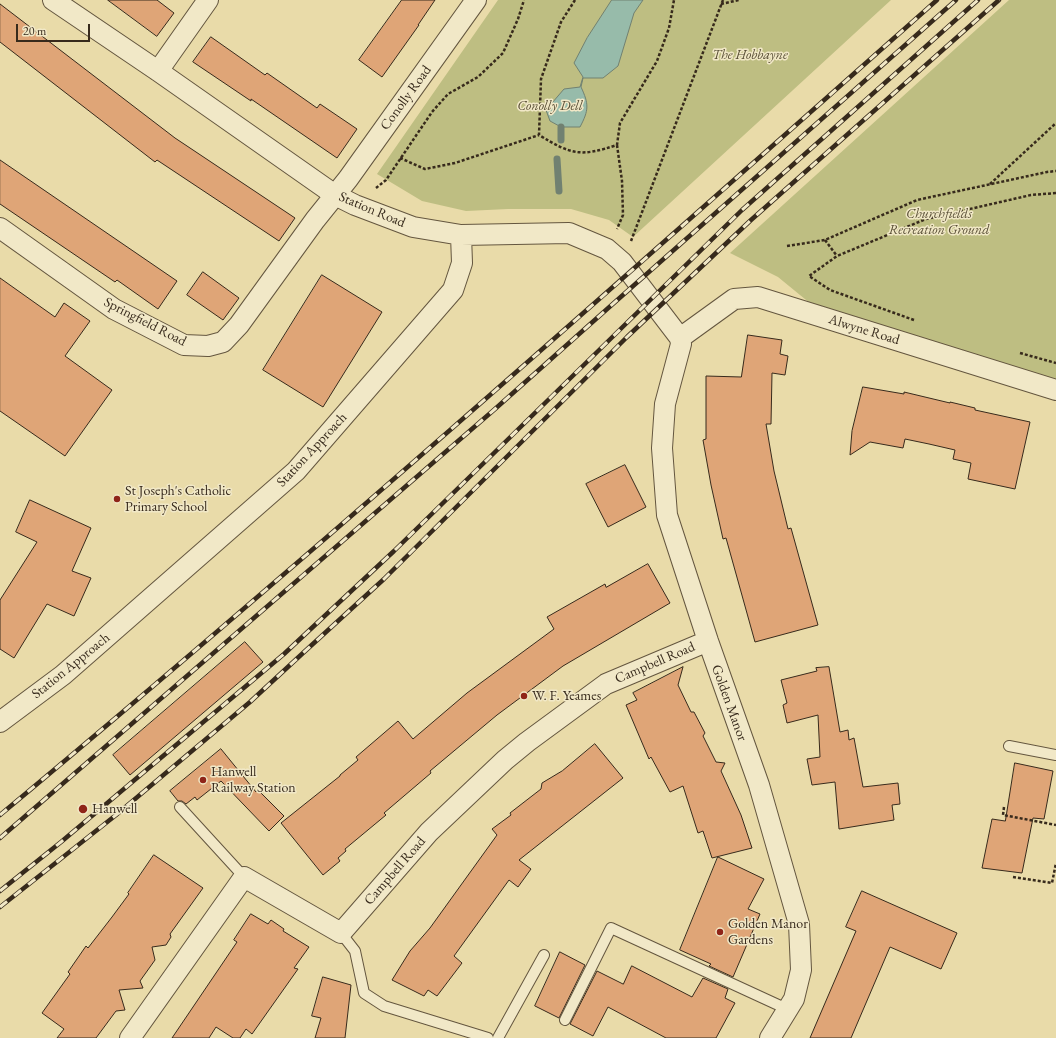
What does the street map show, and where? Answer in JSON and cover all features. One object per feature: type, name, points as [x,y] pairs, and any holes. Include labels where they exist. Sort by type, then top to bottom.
[{"type":"street","name":"Station Road","points":[[53,0],[158,71],[335,195],[355,205],[413,227],[461,235],[569,233],[611,252],[622,262],[680,338]]},
{"type":"street","points":[[158,71],[208,0]]},
{"type":"street","name":"Conolly Road","points":[[335,195],[476,0]]},
{"type":"street","name":"Springfield Road","points":[[0,228],[114,309],[184,346],[208,346],[223,342],[238,325],[335,195]]},
{"type":"street","name":"Station Approach","points":[[0,722],[63,675],[296,471],[453,290],[462,263],[461,235]]},
{"type":"street","name":"Alwyne Road","points":[[680,338],[734,299],[758,297],[1056,390]]},
{"type":"street","name":"Golden Manor","points":[[680,338],[681,344],[665,404],[662,448],[667,515],[708,641],[759,785],[799,924],[801,970],[794,999],[770,1038]]},
{"type":"street","name":"Campbell Road","points":[[342,933],[429,832],[505,760],[527,742],[606,684],[708,641]]},
{"type":"street","points":[[130,1038],[244,877],[342,933]]},
{"type":"lane","points":[[1009,746],[1056,755]]},
{"type":"lane","points":[[180,807],[244,877]]},
{"type":"lane","points":[[565,1020],[611,928],[787,1009]]},
{"type":"lane","points":[[342,933],[355,951],[364,993],[384,1006],[488,1038]]},
{"type":"lane","points":[[498,1038],[544,955]]},
{"type":"path","points":[[373,190],[386,180],[432,112],[448,94],[478,77],[503,53],[518,19],[524,0]]},
{"type":"path","points":[[539,135],[540,79],[562,22],[575,0]]},
{"type":"path","points":[[611,252],[623,215],[622,181],[617,145],[620,123],[639,94],[657,62],[668,28],[674,0]]},
{"type":"path","points":[[611,252],[631,242],[723,0]]},
{"type":"path","points":[[721,4],[739,0]]},
{"type":"path","points":[[989,184],[1056,124]]},
{"type":"path","points":[[400,158],[425,169],[455,162],[539,135],[558,146],[582,153],[617,145]]},
{"type":"path","points":[[787,246],[825,240],[917,200],[1056,171]]},
{"type":"path","points":[[916,321],[830,290],[809,276],[837,256],[926,219],[1032,195],[1056,193]]},
{"type":"path","points":[[825,240],[837,256]]},
{"type":"path","points":[[1019,352],[1056,362]]},
{"type":"path","points":[[1004,806],[1003,815],[1056,825]]},
{"type":"path","points":[[1013,877],[1052,883],[1056,864]]},
{"type":"green space","name":"Conolly Dell","points":[[498,0],[891,0],[633,237],[609,220],[571,209],[466,211],[422,201],[377,174]]},
{"type":"green space","name":"Churchfields Recreation Ground","points":[[1009,0],[1056,0],[1056,381],[811,304],[778,277],[730,253]]},
{"type":"shaded area","points":[[612,0],[643,0],[634,13],[618,66],[603,78],[583,78],[581,87],[587,107],[580,127],[561,127],[550,121],[546,110],[564,89],[580,87],[583,77],[574,63],[587,38]]},
{"type":"building","points":[[108,0],[157,0],[174,13],[157,36]]},
{"type":"building","points":[[402,0],[435,0],[382,77],[359,60]]},
{"type":"building","points":[[0,4],[175,138],[295,218],[279,241],[157,160],[155,162],[0,42]]},
{"type":"building","points":[[211,37],[265,75],[267,73],[317,108],[320,104],[357,129],[337,158],[251,99],[251,101],[193,62]]},
{"type":"building","points":[[0,160],[177,281],[158,309],[117,280],[115,282],[0,204]]},
{"type":"building","points":[[203,272],[239,298],[223,320],[187,295]]},
{"type":"building","points":[[322,275],[382,312],[323,407],[263,370]]},
{"type":"building","points":[[0,278],[55,317],[64,303],[90,321],[65,356],[112,390],[65,456],[0,411]]},
{"type":"building","points":[[748,335],[782,340],[780,354],[788,356],[785,375],[772,373],[771,424],[766,424],[774,471],[788,529],[791,528],[818,625],[755,642],[726,538],[723,539],[703,440],[706,439],[706,376],[741,377]]},
{"type":"building","points":[[863,387],[904,394],[904,392],[1030,422],[1015,489],[968,479],[971,463],[953,459],[955,450],[905,439],[903,448],[870,442],[850,455],[852,431]]},
{"type":"building","points":[[625,465],[646,507],[608,527],[586,484]]},
{"type":"building","points":[[30,500],[91,528],[72,571],[91,578],[74,616],[47,604],[14,658],[0,649],[0,600],[37,542],[16,532]]},
{"type":"building","points":[[648,564],[670,603],[563,666],[497,715],[430,771],[431,773],[384,813],[386,815],[345,849],[346,851],[338,858],[340,861],[323,875],[281,823],[340,776],[358,760],[356,757],[398,721],[413,739],[467,693],[554,629],[547,617],[605,584],[606,587]]},
{"type":"building","points":[[245,642],[263,662],[130,775],[113,755]]},
{"type":"building","points":[[683,667],[678,685],[691,712],[694,712],[705,733],[703,736],[716,762],[725,763],[721,771],[741,815],[752,848],[712,858],[703,831],[698,833],[683,786],[670,792],[651,757],[649,759],[626,705],[637,700],[633,693]]},
{"type":"building","points":[[829,667],[840,732],[848,730],[849,740],[854,738],[863,787],[898,783],[900,804],[892,805],[894,820],[839,829],[835,782],[812,785],[807,759],[820,757],[818,715],[787,723],[783,705],[787,703],[781,680],[817,671],[816,668]]},
{"type":"building","points":[[595,744],[623,778],[519,860],[531,869],[518,887],[509,880],[454,956],[462,963],[437,996],[428,990],[424,996],[392,980],[410,951],[430,928],[497,835],[492,829],[541,789],[542,783],[562,771]]},
{"type":"building","points":[[221,749],[256,792],[258,790],[284,816],[269,831],[221,781],[197,800],[195,797],[186,804],[182,801],[178,801],[170,791]]},
{"type":"building","points":[[1015,763],[1053,771],[1044,819],[1033,818],[1022,873],[982,868],[992,819],[1005,821]]},
{"type":"building","points":[[154,855],[203,888],[170,934],[171,937],[166,945],[152,947],[155,960],[140,981],[143,988],[119,990],[125,1010],[116,1011],[96,1038],[57,1038],[64,1029],[42,1013],[70,974],[68,972],[86,946],[88,948],[112,917]]},
{"type":"building","name":"Golden Manor Gardens","points":[[718,857],[764,879],[748,909],[760,914],[733,977],[709,966],[711,964],[680,950]]},
{"type":"building","points":[[862,891],[957,933],[941,969],[890,947],[851,1038],[810,1038],[856,931],[846,927]]},
{"type":"building","points":[[251,914],[268,924],[271,920],[284,929],[283,931],[309,947],[294,968],[298,969],[252,1034],[246,1029],[240,1038],[233,1038],[216,1027],[209,1038],[172,1038],[237,942],[234,940]]},
{"type":"building","points":[[560,952],[585,965],[559,1018],[535,1006]]},
{"type":"building","points":[[632,966],[692,997],[703,978],[728,989],[725,998],[735,1003],[716,1038],[666,1038],[608,1007],[593,1036],[570,1024],[597,971],[623,984]]},
{"type":"building","points":[[323,977],[351,985],[345,1038],[315,1038],[321,1018],[312,1016]]},
{"type":"waterway","points":[[561,127],[561,140]]},
{"type":"waterway","points":[[557,159],[559,191]]},
{"type":"railway","points":[[0,815],[237,615],[588,309],[937,0]]},
{"type":"railway","points":[[0,838],[495,409],[956,0]]},
{"type":"railway","points":[[0,891],[61,842],[284,654],[394,551],[742,210],[978,0]]},
{"type":"railway","points":[[0,907],[116,815],[250,702],[384,579],[627,337],[751,220],[999,0]]},
{"type":"place","name":"St Joseph's Catholic Primary School","points":[[117,499]]},
{"type":"place","name":"W. F. Yeames","points":[[524,696]]},
{"type":"place","name":"Hanwell Railway Station","points":[[203,780]]},
{"type":"place","name":"Hanwell","points":[[83,809]]},
{"type":"place","name":"Golden Manor Gardens","points":[[720,932]]},
{"type":"park label","name":"The Hobbayne","points":[[750,55]]}]
